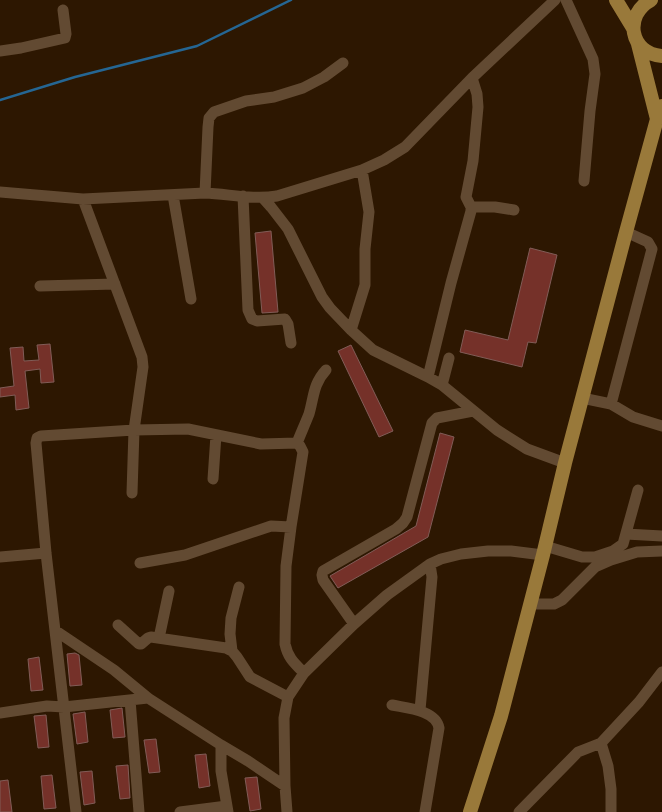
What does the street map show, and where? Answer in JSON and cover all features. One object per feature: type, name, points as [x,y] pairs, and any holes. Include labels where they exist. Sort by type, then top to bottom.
[{"type":"main road","points":[[616,0],[633,28]]},
{"type":"main road","points":[[650,0],[637,12],[633,28],[657,119]]},
{"type":"main road","points":[[638,44],[644,50],[662,56]]},
{"type":"main road","points":[[470,812],[502,716],[582,398],[662,106]]},
{"type":"street","points":[[0,192],[83,199],[204,194],[263,198],[276,196],[362,170],[384,160],[405,147],[472,78],[555,0]]},
{"type":"street","points":[[566,0],[593,59],[595,74],[584,181]]},
{"type":"street","points":[[0,50],[21,48],[65,38],[63,10]]},
{"type":"street","points":[[204,194],[208,127],[214,112],[303,88],[324,77],[343,63]]},
{"type":"street","points":[[428,377],[471,211],[466,194],[473,161],[478,107],[477,94],[472,78]]},
{"type":"street","points":[[351,330],[365,285],[365,248],[369,212],[362,170]]},
{"type":"street","points":[[172,195],[191,299]]},
{"type":"street","points":[[243,196],[248,310],[252,319],[257,321],[285,319],[288,324],[291,343]]},
{"type":"street","points":[[263,198],[288,229],[322,297],[351,330],[373,350],[442,385],[497,430],[526,449],[565,463]]},
{"type":"street","points":[[83,199],[142,357],[143,367],[134,430],[132,493]]},
{"type":"street","points":[[471,207],[495,207],[514,210]]},
{"type":"street","points":[[611,404],[652,249],[648,242],[626,232]]},
{"type":"street","points":[[40,286],[115,284]]},
{"type":"street","points":[[442,385],[449,358]]},
{"type":"street","points":[[297,443],[306,423],[316,384],[326,370]]},
{"type":"street","points":[[582,398],[611,404],[633,417],[662,426]]},
{"type":"street","points":[[354,624],[323,580],[323,572],[396,529],[404,522],[413,498],[432,423],[437,418],[474,411]]},
{"type":"street","points":[[76,812],[46,553],[37,438],[41,436],[134,430],[188,429],[261,444],[297,443]]},
{"type":"street","points":[[213,480],[216,435]]},
{"type":"street","points":[[297,443],[303,452],[290,527],[286,566],[285,644],[287,654],[304,673]]},
{"type":"street","points":[[287,812],[284,718],[288,697],[304,673],[354,624],[386,595],[430,564],[441,559],[461,554],[488,551],[544,551],[582,557],[595,557],[612,552],[624,544],[638,490]]},
{"type":"street","points":[[140,563],[186,555],[271,526],[290,527]]},
{"type":"street","points":[[626,534],[662,536]]},
{"type":"street","points":[[530,604],[554,604],[562,600],[595,567],[611,560],[637,552],[662,550]]},
{"type":"street","points":[[0,557],[46,553]]},
{"type":"street","points":[[420,710],[432,577],[430,564]]},
{"type":"street","points":[[239,587],[231,618],[232,651],[250,677],[288,697]]},
{"type":"street","points":[[159,638],[169,591]]},
{"type":"street","points":[[118,625],[139,644],[148,638],[159,638],[226,648],[232,651]]},
{"type":"street","points":[[56,631],[114,670],[148,698],[285,786]]},
{"type":"street","points":[[519,812],[578,752],[602,743],[639,702],[662,672]]},
{"type":"street","points":[[0,713],[47,706],[64,707],[148,698]]},
{"type":"street","points":[[130,700],[140,812]]},
{"type":"street","points":[[392,705],[420,710],[438,723],[439,728],[425,812]]},
{"type":"street","points":[[602,743],[608,766],[611,812]]},
{"type":"street","points":[[180,812],[227,809],[221,771],[221,745]]},
{"type":"building","points":[[271,231],[278,312],[262,313],[255,233]]},
{"type":"building","points":[[530,248],[557,255],[536,343],[528,342],[522,367],[460,352],[465,330],[508,340]]},
{"type":"building","points":[[50,344],[54,382],[41,383],[40,369],[25,371],[29,408],[16,410],[15,395],[0,397],[0,388],[14,386],[10,348],[23,347],[24,361],[39,360],[37,345]]},
{"type":"building","points":[[351,345],[393,431],[379,437],[338,351]]},
{"type":"building","points":[[440,433],[454,437],[428,537],[338,588],[330,576],[416,526]]},
{"type":"building","points":[[75,653],[79,655],[82,685],[70,686],[67,654]]},
{"type":"building","points":[[39,657],[43,690],[31,691],[28,659]]},
{"type":"building","points":[[122,708],[125,737],[113,738],[110,710]]},
{"type":"building","points":[[85,712],[88,742],[77,744],[73,714]]},
{"type":"building","points":[[46,715],[49,747],[38,748],[34,716]]},
{"type":"building","points":[[156,739],[160,772],[149,773],[144,740]]},
{"type":"building","points":[[206,754],[210,786],[199,788],[195,755]]},
{"type":"building","points":[[128,765],[130,798],[120,799],[116,766]]},
{"type":"building","points":[[92,771],[95,803],[84,805],[80,772]]},
{"type":"building","points":[[52,775],[56,808],[44,809],[41,776]]},
{"type":"building","points":[[257,777],[261,809],[250,811],[245,778]]},
{"type":"building","points":[[8,780],[12,812],[0,812],[0,781]]},
{"type":"waterway","points":[[0,100],[75,77],[197,46],[291,0]]}]
